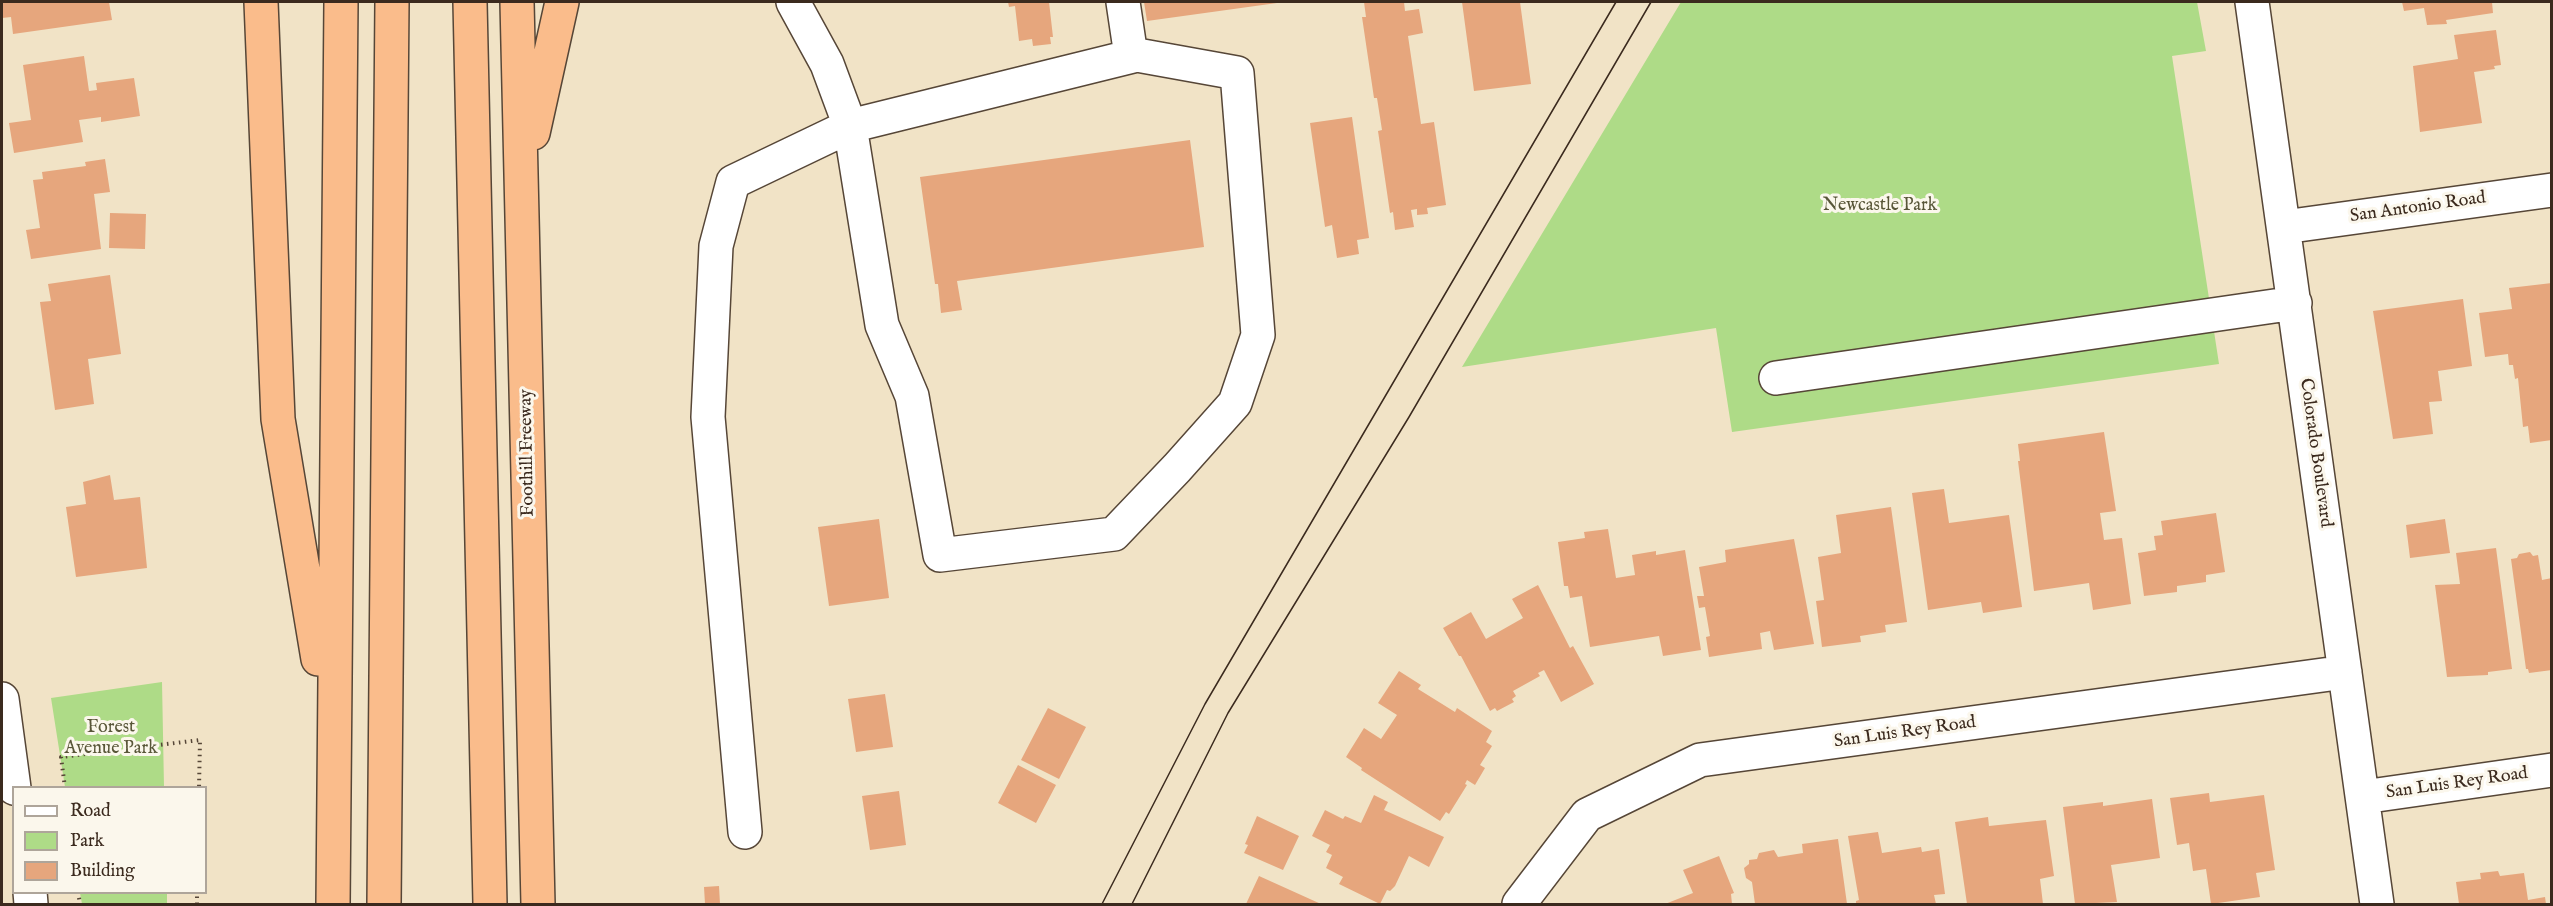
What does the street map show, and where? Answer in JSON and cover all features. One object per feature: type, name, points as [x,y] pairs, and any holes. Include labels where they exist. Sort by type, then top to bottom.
[{"type":"highway","points":[[261,2],[278,419],[333,745]]},
{"type":"highway","points":[[333,904],[341,2]]},
{"type":"highway","points":[[384,904],[392,2]]},
{"type":"highway","points":[[470,2],[490,904]]},
{"type":"highway","name":"Foothill Freeway","points":[[517,2],[538,904]]},
{"type":"highway","points":[[522,182],[562,2]]},
{"type":"street","points":[[745,832],[708,417],[716,246],[733,182],[850,126],[1131,56],[1137,55],[1237,73],[1258,335],[1235,403],[1114,534],[940,555],[912,396],[882,325],[850,126],[827,64],[793,2]]},
{"type":"street","points":[[1123,2],[1131,56]]},
{"type":"street","name":"Colorado Boulevard","points":[[2252,2],[2377,904]]},
{"type":"street","name":"San Antonio Road","points":[[2284,227],[2552,190]]},
{"type":"street","points":[[1776,378],[2295,303]]},
{"type":"street","name":"San Luis Rey Road","points":[[1519,904],[1587,815],[1700,760],[2345,672]]},
{"type":"street","points":[[2,699],[14,786]]},
{"type":"street","name":"San Luis Rey Road","points":[[2363,797],[2552,770]]},
{"type":"path","points":[[65,786],[61,757],[200,740],[199,786]]},
{"type":"green space","name":"Newcastle Park","points":[[1681,2],[2197,2],[2206,51],[2172,56],[2219,364],[1732,432],[1716,328],[1462,367]]},
{"type":"green space","name":"Forest Avenue Park","points":[[162,682],[164,786],[65,786],[51,698]]},
{"type":"green space","points":[[80,894],[167,894],[167,904],[82,904]]},
{"type":"building","points":[[2,2],[109,2],[112,20],[13,34],[11,17],[2,18]]},
{"type":"building","points":[[1008,2],[1049,2],[1053,37],[1050,37],[1051,44],[1033,46],[1032,39],[1019,41],[1015,6],[1009,7]]},
{"type":"building","points":[[1144,2],[1277,2],[1277,3],[1147,21]]},
{"type":"building","points":[[1364,2],[1404,2],[1405,11],[1419,9],[1423,33],[1408,36],[1421,124],[1434,122],[1446,205],[1427,208],[1428,214],[1417,215],[1417,209],[1411,210],[1414,227],[1395,230],[1393,212],[1390,213],[1378,131],[1382,130],[1377,98],[1374,98],[1362,17],[1366,17]]},
{"type":"building","points":[[1462,2],[1520,2],[1531,84],[1474,91]]},
{"type":"building","points":[[2402,2],[2492,2],[2493,13],[2446,20],[2447,24],[2427,25],[2424,8],[2404,11]]},
{"type":"building","points":[[2496,30],[2501,65],[2494,66],[2495,69],[2474,72],[2482,123],[2420,132],[2413,66],[2458,59],[2454,35]]},
{"type":"building","points":[[84,56],[89,91],[97,90],[96,83],[134,78],[140,116],[101,122],[101,117],[79,120],[83,142],[14,153],[9,123],[31,120],[23,65]]},
{"type":"building","points":[[1352,117],[1369,238],[1357,240],[1359,254],[1337,258],[1332,225],[1325,227],[1310,123]]},
{"type":"building","points":[[1190,140],[1204,247],[957,281],[962,310],[941,313],[920,177]]},
{"type":"building","points":[[105,159],[110,192],[94,194],[101,249],[31,259],[26,230],[40,228],[33,180],[43,179],[42,172],[86,166],[85,162]]},
{"type":"building","points":[[110,213],[146,214],[145,249],[109,248]]},
{"type":"building","points":[[110,275],[121,354],[88,359],[94,404],[55,410],[40,302],[51,301],[48,284]]},
{"type":"building","points":[[2552,283],[2552,440],[2530,443],[2528,426],[2523,427],[2518,378],[2515,379],[2513,365],[2509,365],[2508,354],[2485,357],[2479,313],[2512,309],[2509,288]]},
{"type":"building","points":[[2463,299],[2472,366],[2438,371],[2442,401],[2429,402],[2433,434],[2393,439],[2373,311]]},
{"type":"building","points":[[2104,432],[2116,511],[2100,513],[2104,540],[2122,538],[2131,604],[2093,610],[2089,583],[2034,591],[2018,461],[2020,461],[2018,444]]},
{"type":"building","points":[[110,475],[114,500],[140,497],[147,568],[76,577],[66,507],[86,504],[83,482]]},
{"type":"building","points":[[1944,489],[1949,523],[2009,515],[2022,607],[1983,613],[1981,602],[1928,610],[1912,493]]},
{"type":"building","points":[[1891,507],[1907,622],[1885,625],[1886,632],[1860,636],[1861,642],[1822,647],[1816,601],[1824,600],[1818,557],[1841,553],[1836,515]]},
{"type":"building","points":[[2216,513],[2225,572],[2206,575],[2206,582],[2177,586],[2177,592],[2144,596],[2138,553],[2156,550],[2154,536],[2163,535],[2161,521]]},
{"type":"building","points":[[879,519],[889,598],[829,606],[818,527]]},
{"type":"building","points":[[2445,519],[2450,553],[2410,558],[2406,525]]},
{"type":"building","points":[[1608,529],[1616,578],[1635,575],[1632,555],[1656,551],[1656,555],[1685,550],[1701,650],[1663,656],[1659,636],[1590,647],[1582,596],[1570,598],[1568,586],[1564,586],[1558,542],[1585,538],[1584,532]]},
{"type":"building","points":[[1794,539],[1814,644],[1774,650],[1770,631],[1760,633],[1762,649],[1709,657],[1706,637],[1710,636],[1705,607],[1699,608],[1697,596],[1704,596],[1699,567],[1726,562],[1725,550]]},
{"type":"building","points":[[2496,548],[2512,669],[2488,672],[2488,675],[2447,677],[2435,585],[2460,584],[2456,553]]},
{"type":"building","points":[[2530,552],[2533,556],[2538,555],[2542,580],[2552,578],[2552,670],[2529,673],[2526,669],[2511,559],[2517,558],[2519,554]]},
{"type":"building","points":[[1538,585],[1570,648],[1573,646],[1594,684],[1561,702],[1544,670],[1538,673],[1540,676],[1513,691],[1516,696],[1512,699],[1514,702],[1497,711],[1495,708],[1490,711],[1461,656],[1443,628],[1471,612],[1486,639],[1523,618],[1512,599]]},
{"type":"building","points":[[1399,671],[1421,685],[1418,689],[1455,712],[1457,708],[1492,731],[1486,742],[1492,746],[1480,765],[1485,768],[1475,785],[1467,780],[1465,784],[1467,785],[1449,814],[1446,812],[1440,821],[1361,770],[1362,768],[1346,757],[1364,728],[1381,739],[1397,715],[1378,703]]},
{"type":"building","points":[[885,694],[893,747],[856,752],[848,699]]},
{"type":"building","points":[[1048,708],[1086,727],[1059,779],[1021,760]]},
{"type":"building","points":[[1018,765],[1056,785],[1036,823],[998,803]]},
{"type":"building","points":[[899,791],[906,845],[870,850],[862,796]]},
{"type":"building","points":[[2209,793],[2210,802],[2264,795],[2275,870],[2256,873],[2260,897],[2211,904],[2206,869],[2193,871],[2189,843],[2177,845],[2170,798]]},
{"type":"building","points":[[1374,795],[1388,802],[1384,810],[1444,837],[1429,867],[1409,856],[1395,886],[1390,891],[1387,890],[1380,904],[1339,884],[1343,877],[1326,868],[1332,855],[1326,852],[1330,845],[1312,836],[1325,810],[1343,819],[1345,816],[1361,823]]},
{"type":"building","points":[[2152,799],[2160,858],[2111,865],[2117,902],[2075,904],[2063,807],[2103,802],[2103,806]]},
{"type":"building","points":[[1257,816],[1299,836],[1283,870],[1244,853],[1248,845],[1245,844]]},
{"type":"building","points":[[1988,817],[1989,826],[2046,820],[2054,876],[2040,879],[2043,904],[1967,904],[1955,822]]},
{"type":"building","points":[[1878,832],[1882,853],[1921,847],[1922,852],[1939,849],[1945,894],[1934,895],[1936,904],[1856,904],[1859,900],[1848,836]]},
{"type":"building","points":[[1838,839],[1847,904],[1755,904],[1752,882],[1746,878],[1744,868],[1749,864],[1749,860],[1757,859],[1759,853],[1774,850],[1778,857],[1803,853],[1802,844]]},
{"type":"building","points":[[1719,856],[1734,893],[1731,894],[1732,904],[1665,904],[1693,893],[1683,870]]},
{"type":"building","points":[[2498,871],[2500,876],[2524,873],[2528,900],[2545,897],[2546,904],[2459,904],[2456,882],[2481,879],[2480,873]]},
{"type":"building","points":[[1259,876],[1321,904],[1246,904]]},
{"type":"building","points":[[719,886],[720,904],[705,904],[704,887]]},
{"type":"tram line","points":[[1102,904],[1205,704],[1616,2]]},
{"type":"tram line","points":[[1132,904],[1228,713],[1409,417],[1651,2]]}]
